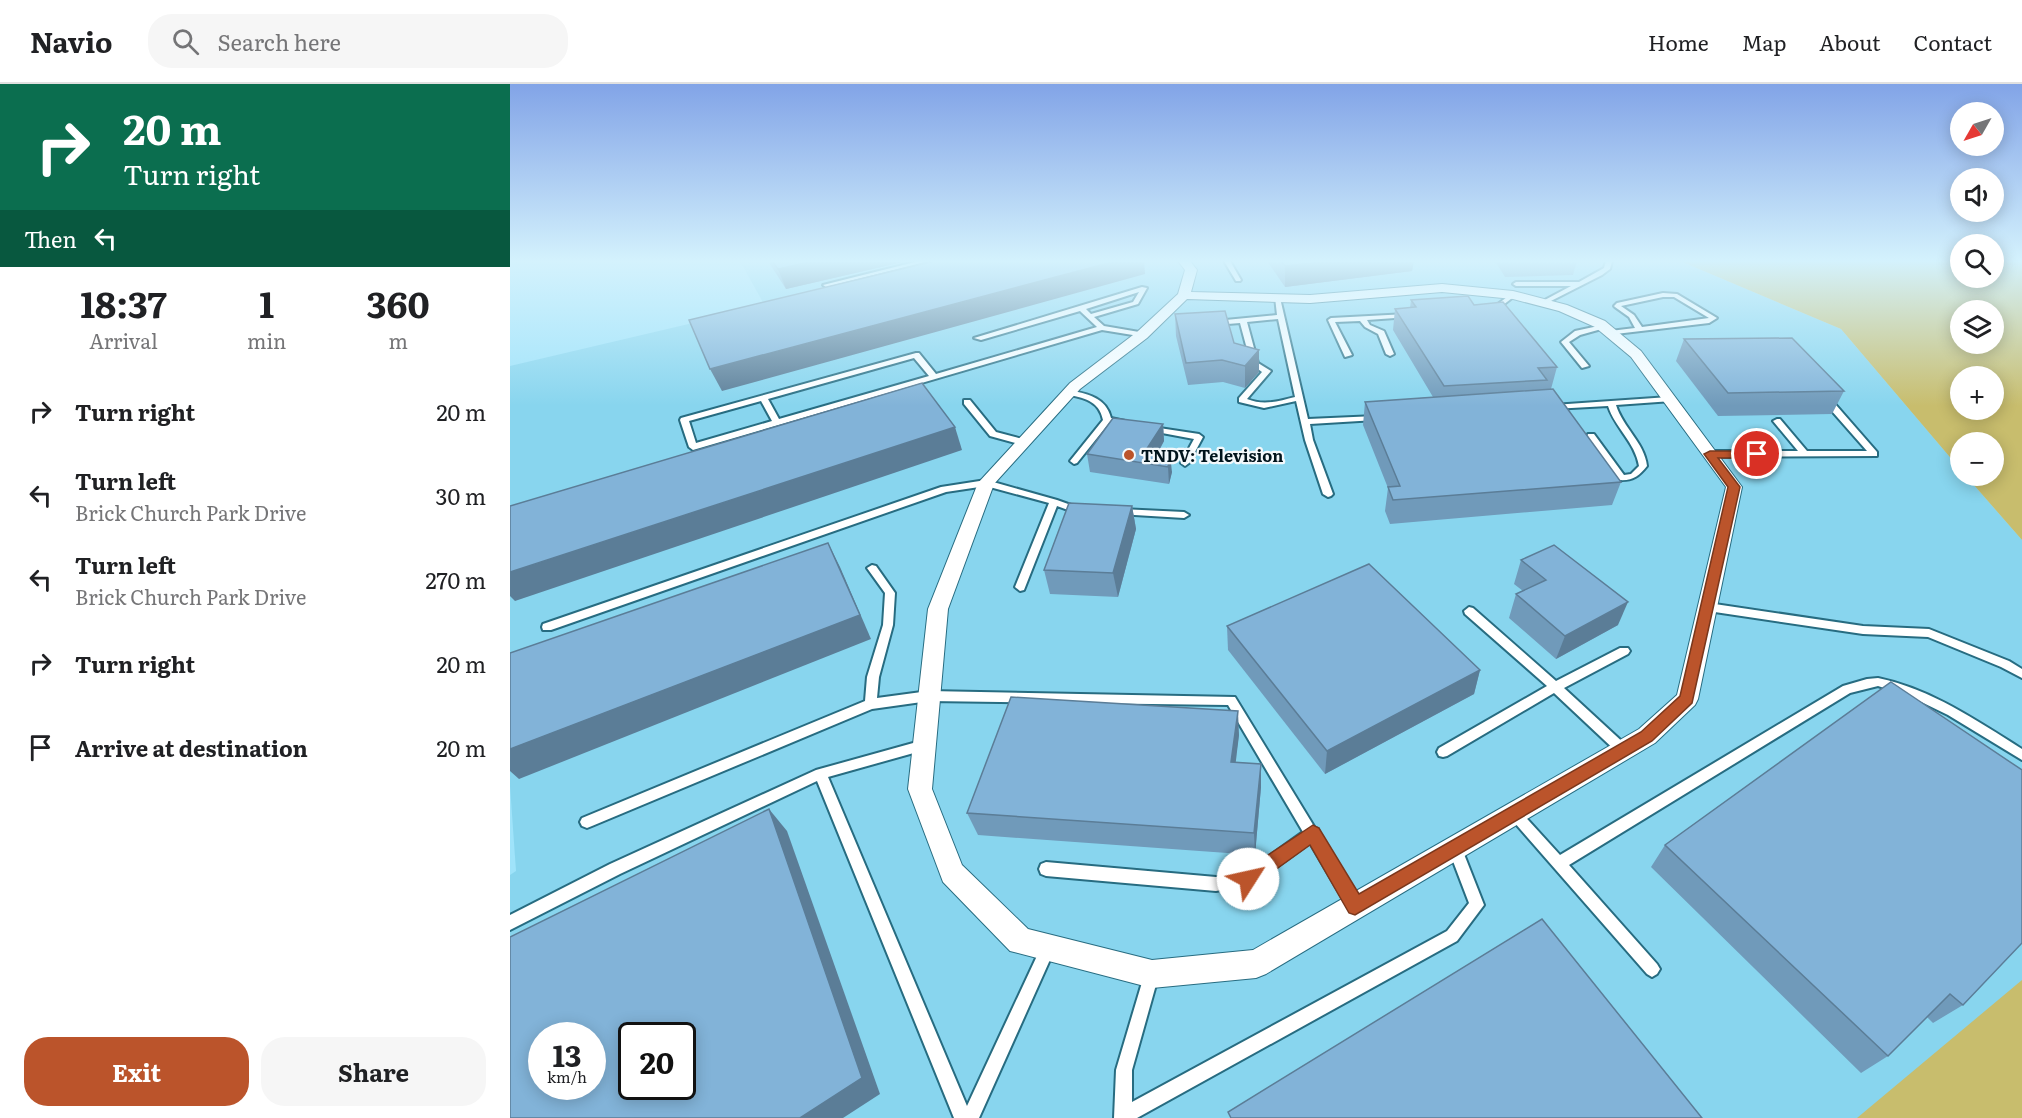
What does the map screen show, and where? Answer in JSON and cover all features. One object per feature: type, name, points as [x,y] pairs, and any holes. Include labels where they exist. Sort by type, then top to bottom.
[{"type":"street","points":[[1169,309],[1142,335],[1069,392],[986,483],[938,609],[920,789],[952,873],[1020,941],[1152,974],[1256,964],[1647,736],[1687,699],[1734,487],[1636,354],[1607,330],[1566,309]]},
{"type":"lane","points":[[978,338],[1077,309]]},
{"type":"lane","points":[[1082,309],[1102,328]]},
{"type":"lane","points":[[1090,316],[1114,309]]},
{"type":"lane","points":[[1209,323],[1243,320],[1273,309]]},
{"type":"lane","points":[[1279,309],[1305,422],[1328,494]]},
{"type":"lane","points":[[1480,311],[1493,309]]},
{"type":"lane","points":[[1622,309],[1632,316],[1639,328]]},
{"type":"lane","points":[[1585,366],[1565,342],[1578,333],[1709,321],[1714,318],[1698,309]]},
{"type":"lane","points":[[1348,355],[1330,320],[1421,315]]},
{"type":"lane","points":[[1362,318],[1367,326],[1381,333],[1390,354]]},
{"type":"lane","points":[[1243,320],[1255,364],[1267,371],[1242,399],[1256,406],[1269,406],[1299,398]]},
{"type":"lane","points":[[933,376],[916,355],[684,420],[693,447],[1102,328],[1142,335]]},
{"type":"lane","points":[[1069,392],[1099,402],[1104,406],[1107,420]]},
{"type":"lane","points":[[1710,454],[1874,454],[1822,395]]},
{"type":"lane","points":[[764,398],[777,423]]},
{"type":"lane","points":[[1540,407],[1669,399]]},
{"type":"lane","points":[[967,402],[993,434],[1023,442]]},
{"type":"lane","points":[[1591,436],[1622,478],[1634,476],[1643,466],[1643,455],[1614,416],[1611,403]]},
{"type":"lane","points":[[1305,422],[1387,417]]},
{"type":"lane","points":[[1107,420],[1130,424]]},
{"type":"lane","points":[[1074,461],[1107,420]]},
{"type":"lane","points":[[1778,420],[1805,454]]},
{"type":"lane","points":[[1142,426],[1199,437],[1185,463]]},
{"type":"lane","points":[[548,627],[944,489],[986,483],[1054,502],[1076,511],[1088,511]]},
{"type":"lane","points":[[1020,587],[1054,502]]},
{"type":"lane","points":[[1112,512],[1184,515]]},
{"type":"lane","points":[[871,704],[873,677],[888,625],[890,593],[872,567]]},
{"type":"lane","points":[[1708,607],[1863,630],[1929,633],[2004,664],[2022,674]]},
{"type":"lane","points":[[1469,611],[1623,750]]},
{"type":"lane","points":[[1443,752],[1555,687],[1624,651]]},
{"type":"lane","points":[[1558,864],[1847,689],[1876,682],[1905,690],[1966,719],[2022,755]]},
{"type":"lane","points":[[587,822],[871,704],[929,696],[1231,700],[1355,906]]},
{"type":"lane","points":[[510,923],[615,869],[820,774],[924,745]]},
{"type":"lane","points":[[820,774],[963,1118]]},
{"type":"lane","points":[[1514,814],[1652,969]]},
{"type":"lane","points":[[1046,869],[1216,884],[1248,879],[1313,833]]},
{"type":"lane","points":[[1123,1117],[1452,936],[1477,905],[1455,848]]},
{"type":"lane","points":[[970,1118],[1048,948]]},
{"type":"lane","points":[[1123,1117],[1124,1070],[1152,974]]},
{"type":"shaded area","points":[[751,309],[1794,309],[1841,329],[1950,457],[1950,486],[1975,486],[2022,540],[2022,1007],[1895,1118],[510,1118],[510,875],[516,871],[510,786],[510,366]]},
{"type":"shaded area","points":[[1794,309],[1950,309],[1950,354],[2004,354],[2004,309],[2022,309],[2022,540],[1975,486],[2004,486],[2004,432],[1950,432],[1950,457],[1841,329]]},
{"type":"shaded area","points":[[2022,980],[2022,1118],[1857,1118]]},
{"type":"building","points":[[734,309],[935,309],[710,369],[689,320]]},
{"type":"building","points":[[1395,309],[1509,309],[1557,367],[1538,368],[1547,380],[1444,386]]},
{"type":"building","points":[[1225,311],[1234,343],[1259,350],[1245,366],[1222,360],[1186,363],[1175,314]]},
{"type":"building","points":[[1792,338],[1844,391],[1728,393],[1684,339]]},
{"type":"building","points":[[922,383],[955,427],[510,572],[510,506]]},
{"type":"building","points":[[1553,389],[1621,482],[1393,500],[1388,487],[1400,486],[1365,402]]},
{"type":"building","points":[[1113,418],[1163,424],[1146,450],[1170,455],[1168,467],[1087,454]]},
{"type":"building","points":[[1069,503],[1132,506],[1113,573],[1044,570]]},
{"type":"building","points":[[828,543],[860,615],[510,749],[510,653]]},
{"type":"building","points":[[1554,545],[1628,602],[1565,636],[1516,594],[1546,580],[1521,560]]},
{"type":"building","points":[[1369,564],[1480,670],[1327,751],[1227,626]]},
{"type":"building","points":[[1891,682],[2022,770],[2022,943],[1963,1005],[1950,994],[1888,1056],[1665,845]]},
{"type":"building","points":[[1011,697],[1238,711],[1231,762],[1261,764],[1254,833],[967,813]]},
{"type":"building","points":[[769,809],[862,1078],[800,1118],[510,1118],[510,937]]},
{"type":"building","points":[[1542,919],[1702,1118],[1231,1118],[1228,1112]]},
{"type":"place","name":"TNDV: Television","points":[[1129,455]]},
{"type":"route","points":[[1248,879],[1313,833],[1355,906],[1647,736],[1687,699],[1734,487],[1710,454],[1757,454]]}]
